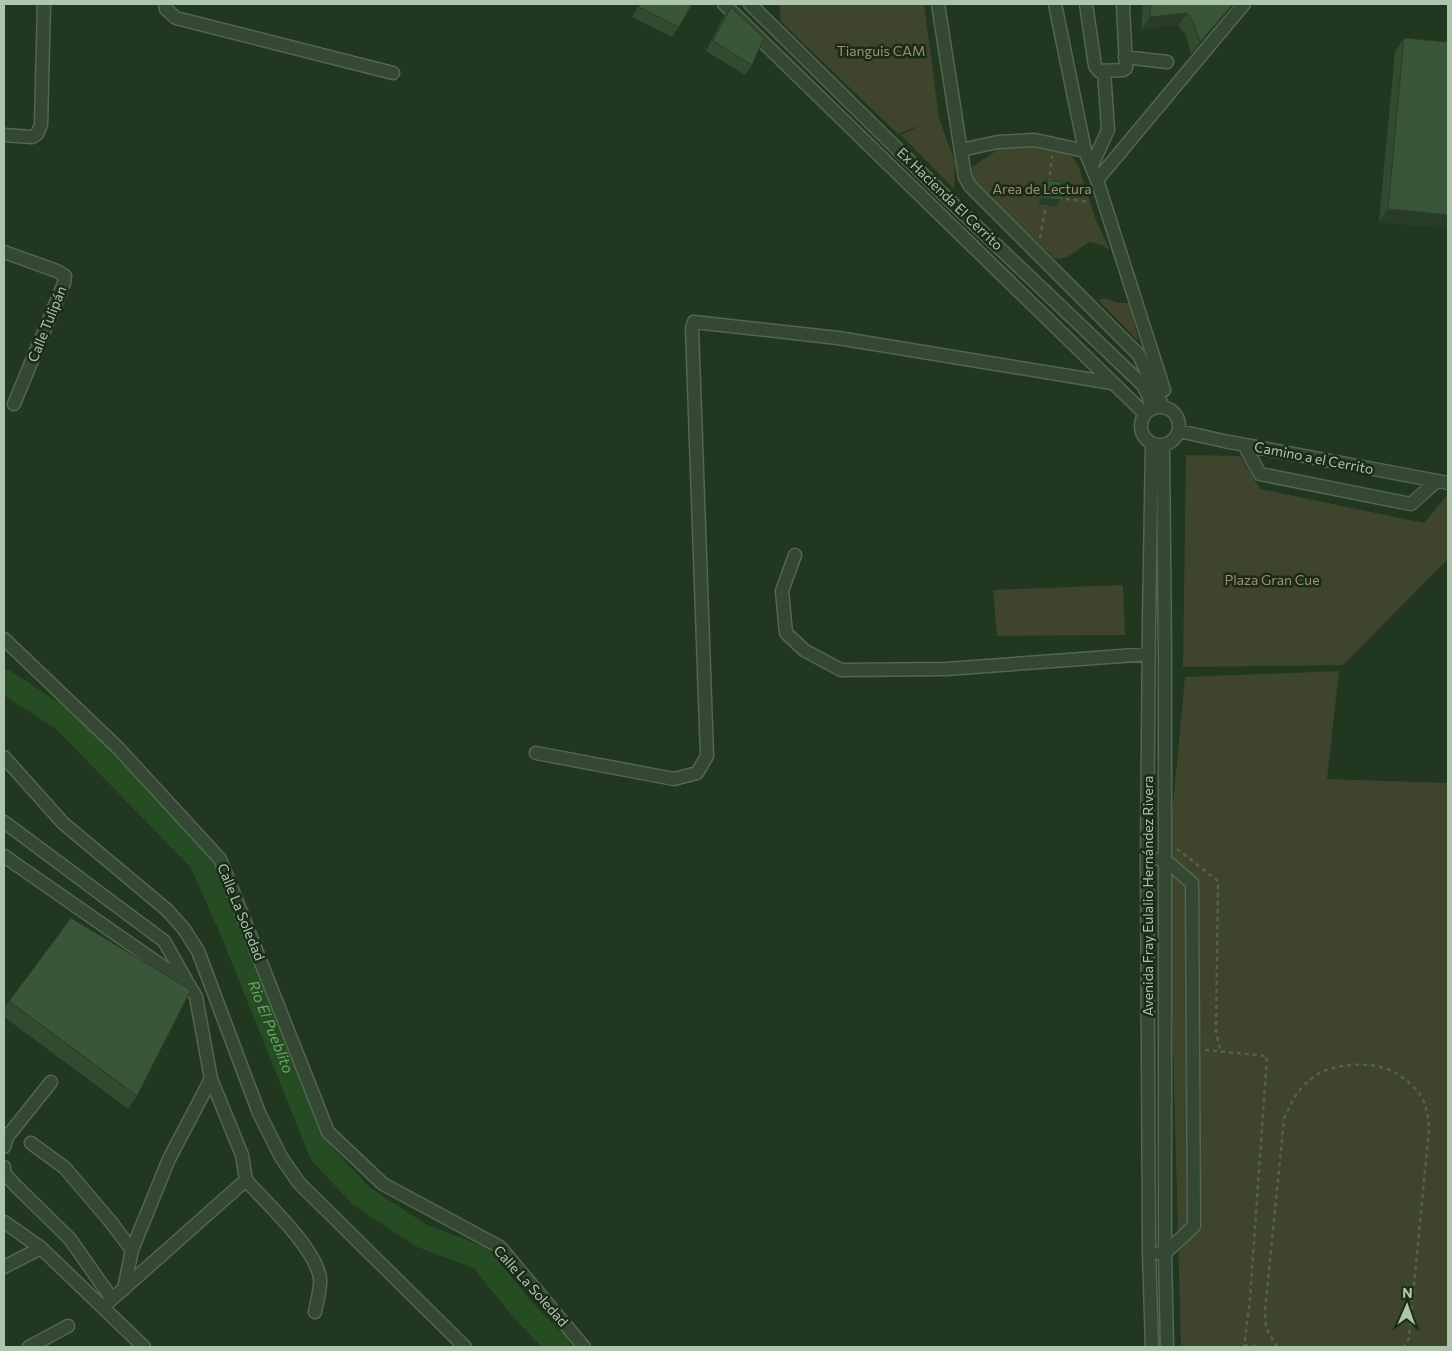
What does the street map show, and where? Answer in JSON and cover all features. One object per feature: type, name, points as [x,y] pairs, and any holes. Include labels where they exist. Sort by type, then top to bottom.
[{"type":"street","points":[[4,135],[32,137],[37,134],[42,126],[44,4]]},
{"type":"street","points":[[166,4],[166,9],[176,18],[393,73]]},
{"type":"street","points":[[724,4],[1112,382],[1157,410],[1176,415],[1180,423],[1179,431],[1176,438],[1170,443],[1158,445],[1146,440],[1141,432],[1141,423],[1157,410]]},
{"type":"street","name":"Ex Hacienda El Cerrito","points":[[750,4],[949,200],[1143,385],[1157,410]]},
{"type":"street","points":[[938,4],[965,177],[970,186],[1139,355],[1157,410]]},
{"type":"street","points":[[1055,4],[1085,151],[1097,180],[1157,410]]},
{"type":"street","points":[[1086,4],[1095,66],[1099,71],[1125,69],[1123,4]]},
{"type":"street","points":[[1097,180],[1244,4]]},
{"type":"street","points":[[1126,57],[1167,62]]},
{"type":"street","points":[[1092,165],[1108,130],[1104,71]]},
{"type":"street","points":[[961,150],[998,142],[1034,140],[1085,151]]},
{"type":"street","name":"Calle Tulipán","points":[[4,252],[57,271],[64,276],[64,283],[14,404]]},
{"type":"street","points":[[536,752],[674,779],[697,773],[707,756],[692,328],[694,322],[838,338],[1112,382]]},
{"type":"street","name":"Camino a el Cerrito","points":[[1179,431],[1443,482]]},
{"type":"street","points":[[1244,444],[1260,474],[1412,504],[1443,482]]},
{"type":"street","name":"Avenida Fray Eulalio Hernández Rivera","points":[[1152,1347],[1149,1254],[1147,858],[1149,654],[1158,445]]},
{"type":"street","name":"Avenida Fray Eulalio Hernández Rivera","points":[[1158,445],[1165,645],[1165,1253],[1167,1347]]},
{"type":"street","points":[[795,555],[782,590],[786,633],[804,650],[841,670],[946,669],[1149,654]]},
{"type":"street","name":"Calle La Soledad","points":[[4,639],[118,748],[220,859],[328,1132],[382,1184],[500,1247],[584,1347]]},
{"type":"street","points":[[4,757],[63,823],[167,910],[184,930],[198,951],[255,1104],[281,1158],[299,1183],[465,1347]]},
{"type":"street","points":[[4,822],[164,941],[196,997],[211,1080],[242,1155],[246,1180],[305,1245],[320,1277],[320,1291],[315,1312]]},
{"type":"street","points":[[4,856],[189,984]]},
{"type":"street","points":[[1147,858],[1164,859],[1192,883],[1194,1226],[1165,1253],[1149,1254]]},
{"type":"street","points":[[124,1289],[132,1250],[169,1159],[211,1080]]},
{"type":"street","points":[[4,1147],[7,1137],[51,1082]]},
{"type":"street","points":[[31,1143],[66,1168],[110,1220],[132,1250]]},
{"type":"street","points":[[4,1168],[5,1174],[16,1186],[70,1239],[107,1303],[144,1347]]},
{"type":"street","points":[[107,1303],[246,1180]]},
{"type":"street","points":[[4,1222],[40,1248],[107,1303]]},
{"type":"street","points":[[4,1267],[40,1248]]},
{"type":"street","points":[[29,1347],[68,1326]]},
{"type":"path","points":[[1048,187],[1053,149]]},
{"type":"path","points":[[991,191],[1039,196]]},
{"type":"path","points":[[1057,198],[1090,202]]},
{"type":"path","points":[[1039,244],[1046,205]]},
{"type":"path","points":[[1164,840],[1218,881],[1216,1032],[1221,1052]]},
{"type":"path","points":[[1193,1049],[1267,1056],[1251,1289],[1244,1346],[1262,1347]]},
{"type":"path","points":[[1277,1347],[1266,1328],[1265,1311],[1284,1119],[1293,1097],[1316,1075],[1335,1067],[1359,1065],[1374,1066],[1392,1071],[1420,1095],[1427,1110],[1429,1129],[1409,1338],[1404,1347]]},
{"type":"green space","name":"Tianguis CAM","points":[[779,4],[924,4],[939,118],[955,162],[954,189],[901,135],[924,124],[898,134],[781,22]]},
{"type":"green space","name":"Area de Lectura","points":[[1005,145],[1046,147],[1072,156],[1079,168],[1096,220],[1110,251],[1102,245],[1089,242],[1070,256],[1055,259],[971,180],[970,168]]},
{"type":"green space","points":[[1104,298],[1119,303],[1129,303],[1139,342],[1098,300]]},
{"type":"green space","name":"Plaza Gran Cue","points":[[1186,455],[1240,456],[1260,489],[1424,523],[1448,494],[1448,559],[1343,665],[1183,667]]},
{"type":"green space","points":[[1123,585],[1125,635],[997,636],[993,590]]},
{"type":"green space","points":[[1339,671],[1327,779],[1448,783],[1448,1347],[1181,1347],[1168,857],[1185,677]]},
{"type":"building","points":[[640,4],[692,4],[679,27],[639,7]]},
{"type":"building","points":[[1151,4],[1233,4],[1200,42],[1194,23],[1187,13],[1150,17]]},
{"type":"building","points":[[731,7],[764,38],[752,65],[713,41]]},
{"type":"building","points":[[1404,38],[1448,42],[1448,215],[1388,209]]},
{"type":"building","points":[[1045,180],[1062,182],[1060,200],[1042,198]]},
{"type":"building","points":[[71,918],[191,990],[137,1096],[9,1001]]},
{"type":"waterway","name":"Rio El Pueblito","points":[[4,681],[64,720],[201,861],[230,926],[321,1153],[361,1196],[422,1236],[481,1258],[523,1310],[558,1347]]}]
